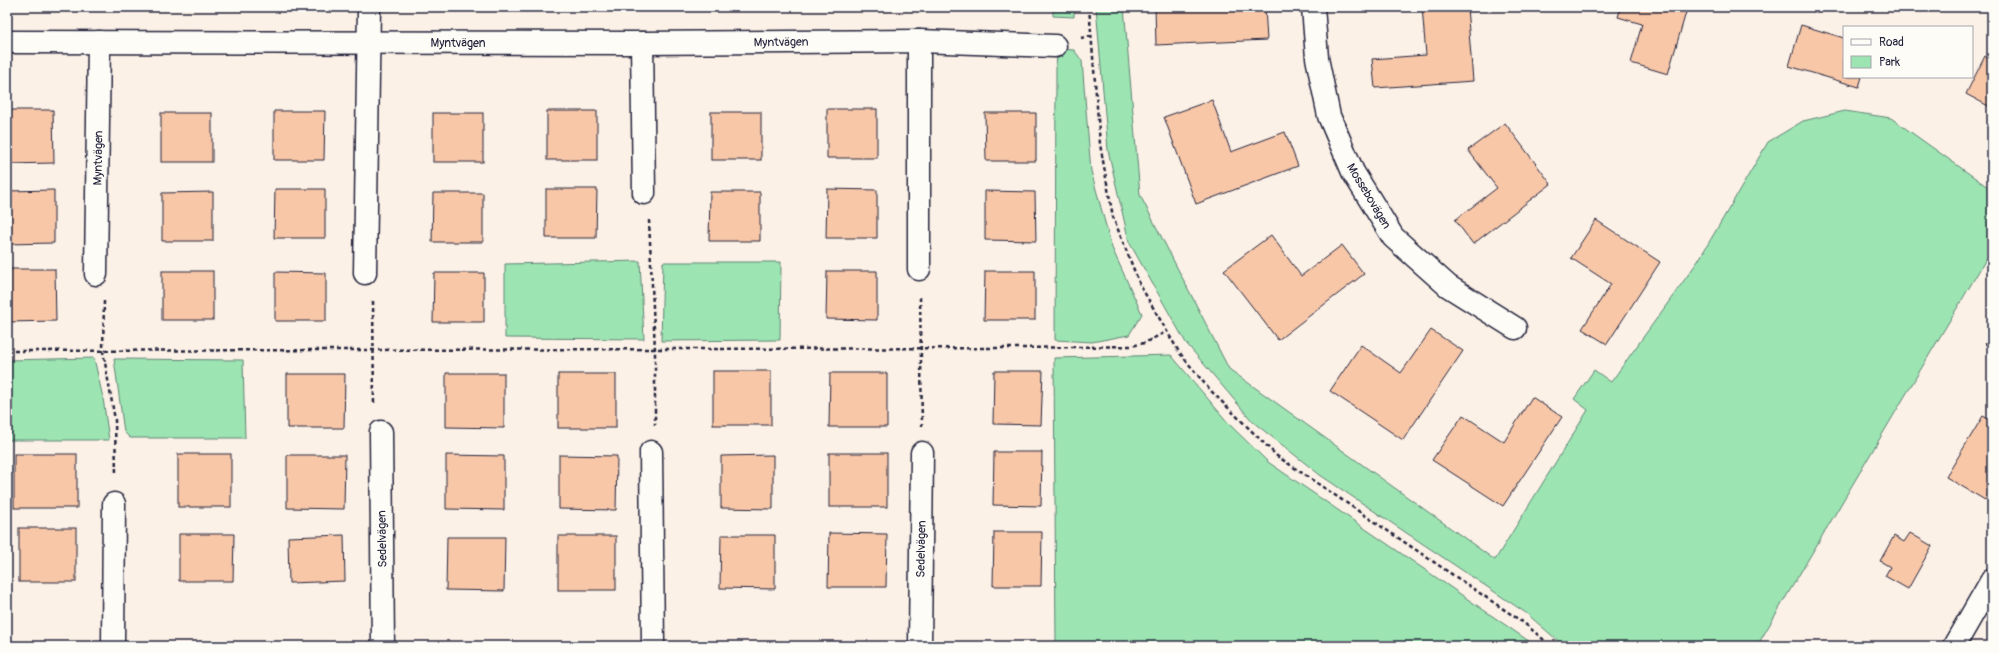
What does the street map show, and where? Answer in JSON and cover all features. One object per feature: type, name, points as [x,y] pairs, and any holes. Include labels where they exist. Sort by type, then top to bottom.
[{"type":"street","points":[[365,273],[369,7]]},
{"type":"street","name":"Mossebovägen","points":[[1313,7],[1317,58],[1329,116],[1353,172],[1389,231],[1448,286],[1516,328]]},
{"type":"street","points":[[919,40],[920,269]]},
{"type":"street","name":"Myntvägen","points":[[7,42],[642,43],[919,40],[1055,46]]},
{"type":"street","name":"Myntvägen","points":[[96,274],[99,42]]},
{"type":"street","points":[[642,43],[644,192]]},
{"type":"street","name":"Sedelvägen","points":[[381,440],[383,646]]},
{"type":"street","points":[[651,452],[653,646]]},
{"type":"street","name":"Sedelvägen","points":[[920,646],[922,452]]},
{"type":"street","points":[[113,646],[114,504]]},
{"type":"street","points":[[1954,646],[1992,580]]},
{"type":"path","points":[[1089,7],[1100,144],[1108,194],[1121,240],[1140,285],[1166,332],[1209,389],[1277,456],[1524,623],[1551,646]]},
{"type":"path","points":[[644,192],[649,214],[655,350],[655,422],[651,452]]},
{"type":"path","points":[[920,269],[922,452]]},
{"type":"path","points":[[96,274],[104,292],[103,350],[115,420],[117,489],[114,504]]},
{"type":"path","points":[[373,300],[374,422],[381,440]]},
{"type":"path","points":[[7,351],[922,349],[1132,346],[1144,343],[1166,332]]},
{"type":"green space","points":[[1053,7],[1074,7],[1074,17],[1053,16]]},
{"type":"green space","points":[[1096,7],[1124,7],[1140,195],[1229,369],[1495,560],[1588,410],[1574,399],[1594,370],[1611,382],[1698,261],[1768,142],[1803,121],[1845,111],[1891,118],[1992,190],[1992,249],[1757,646],[1564,646],[1526,613],[1320,475],[1253,422],[1186,343],[1129,242],[1108,150]]},
{"type":"green space","points":[[1058,49],[1074,50],[1082,61],[1091,171],[1112,248],[1142,314],[1129,335],[1092,342],[1055,340],[1056,65]]},
{"type":"green space","points":[[640,261],[644,339],[505,338],[505,264]]},
{"type":"green space","points":[[663,262],[781,262],[780,340],[661,341]]},
{"type":"green space","points":[[1171,355],[1230,425],[1268,462],[1536,646],[1056,646],[1054,358]]},
{"type":"green space","points":[[94,358],[103,398],[109,440],[7,440],[7,360]]},
{"type":"green space","points":[[114,359],[243,360],[245,438],[130,438],[124,432]]},
{"type":"building","points":[[1155,7],[1265,7],[1267,40],[1156,45]]},
{"type":"building","points":[[1422,7],[1467,7],[1473,81],[1375,88],[1372,59],[1426,55]]},
{"type":"building","points":[[1621,7],[1679,7],[1687,9],[1668,74],[1631,63],[1642,24],[1618,17]]},
{"type":"building","points":[[1801,25],[1843,38],[1843,78],[1862,78],[1859,87],[1789,66]]},
{"type":"building","points":[[1985,56],[1992,60],[1992,108],[1966,94]]},
{"type":"building","points":[[1212,100],[1231,152],[1285,132],[1298,166],[1196,204],[1164,117]]},
{"type":"building","points":[[827,109],[877,109],[877,158],[827,158]]},
{"type":"building","points":[[7,110],[53,110],[54,163],[7,164]]},
{"type":"building","points":[[274,111],[325,111],[324,160],[274,160]]},
{"type":"building","points":[[547,111],[597,111],[597,160],[547,160]]},
{"type":"building","points":[[711,112],[761,112],[761,160],[711,160]]},
{"type":"building","points":[[161,113],[212,113],[212,162],[161,162]]},
{"type":"building","points":[[433,113],[483,113],[483,162],[433,162]]},
{"type":"building","points":[[985,113],[1036,113],[1036,161],[986,161]]},
{"type":"building","points":[[1505,123],[1551,184],[1473,244],[1455,220],[1497,188],[1468,150]]},
{"type":"building","points":[[275,189],[325,189],[325,238],[274,238]]},
{"type":"building","points":[[546,189],[597,189],[596,238],[546,238]]},
{"type":"building","points":[[827,189],[877,190],[877,238],[826,238]]},
{"type":"building","points":[[54,190],[54,243],[7,244],[7,191]]},
{"type":"building","points":[[985,191],[1035,192],[1036,241],[985,240]]},
{"type":"building","points":[[213,192],[213,241],[162,241],[162,193]]},
{"type":"building","points":[[710,192],[760,192],[760,241],[709,241]]},
{"type":"building","points":[[433,193],[483,193],[483,242],[432,242]]},
{"type":"building","points":[[1596,220],[1660,262],[1607,344],[1582,329],[1611,284],[1571,258]]},
{"type":"building","points":[[1271,235],[1301,276],[1342,245],[1364,274],[1278,340],[1224,270]]},
{"type":"building","points":[[7,269],[55,269],[56,321],[7,322]]},
{"type":"building","points":[[162,271],[213,271],[213,320],[162,320]]},
{"type":"building","points":[[827,271],[877,271],[877,320],[826,319]]},
{"type":"building","points":[[985,271],[1035,271],[1035,320],[984,320]]},
{"type":"building","points":[[275,272],[326,273],[326,321],[275,321]]},
{"type":"building","points":[[434,273],[484,273],[484,322],[433,322]]},
{"type":"building","points":[[1431,330],[1463,351],[1403,440],[1330,391],[1361,345],[1401,373]]},
{"type":"building","points":[[1992,333],[1992,349],[1985,344]]},
{"type":"building","points":[[713,371],[771,371],[771,425],[713,425]]},
{"type":"building","points":[[994,371],[1043,371],[1041,425],[993,424]]},
{"type":"building","points":[[446,373],[504,373],[504,428],[446,427]]},
{"type":"building","points":[[830,373],[887,373],[887,427],[829,427]]},
{"type":"building","points":[[287,374],[345,374],[344,428],[287,428]]},
{"type":"building","points":[[558,374],[616,374],[616,428],[558,428]]},
{"type":"building","points":[[1532,397],[1562,417],[1503,506],[1432,460],[1463,415],[1504,442]]},
{"type":"building","points":[[1983,416],[1992,421],[1992,489],[1985,500],[1946,477]]},
{"type":"building","points":[[994,452],[1042,452],[1041,506],[993,505]]},
{"type":"building","points":[[829,453],[887,453],[887,507],[829,507]]},
{"type":"building","points":[[14,454],[77,454],[77,508],[14,508]]},
{"type":"building","points":[[178,454],[231,454],[231,507],[178,507]]},
{"type":"building","points":[[287,455],[345,455],[344,509],[287,508]]},
{"type":"building","points":[[446,455],[504,456],[504,510],[446,509]]},
{"type":"building","points":[[559,455],[617,456],[616,510],[559,509]]},
{"type":"building","points":[[773,455],[773,509],[721,508],[721,456]]},
{"type":"building","points":[[19,528],[76,528],[76,582],[19,582]]},
{"type":"building","points":[[994,532],[1042,532],[1041,586],[993,586]]},
{"type":"building","points":[[829,533],[887,534],[886,587],[828,587]]},
{"type":"building","points":[[1910,533],[1932,546],[1908,589],[1885,576],[1890,567],[1880,561],[1894,536],[1904,542]]},
{"type":"building","points":[[179,534],[234,534],[233,581],[179,581]]},
{"type":"building","points":[[344,535],[345,581],[289,583],[288,537]]},
{"type":"building","points":[[721,535],[775,535],[775,589],[720,588]]},
{"type":"building","points":[[558,536],[616,536],[616,590],[558,590]]},
{"type":"building","points":[[447,537],[505,537],[504,591],[446,590]]}]
